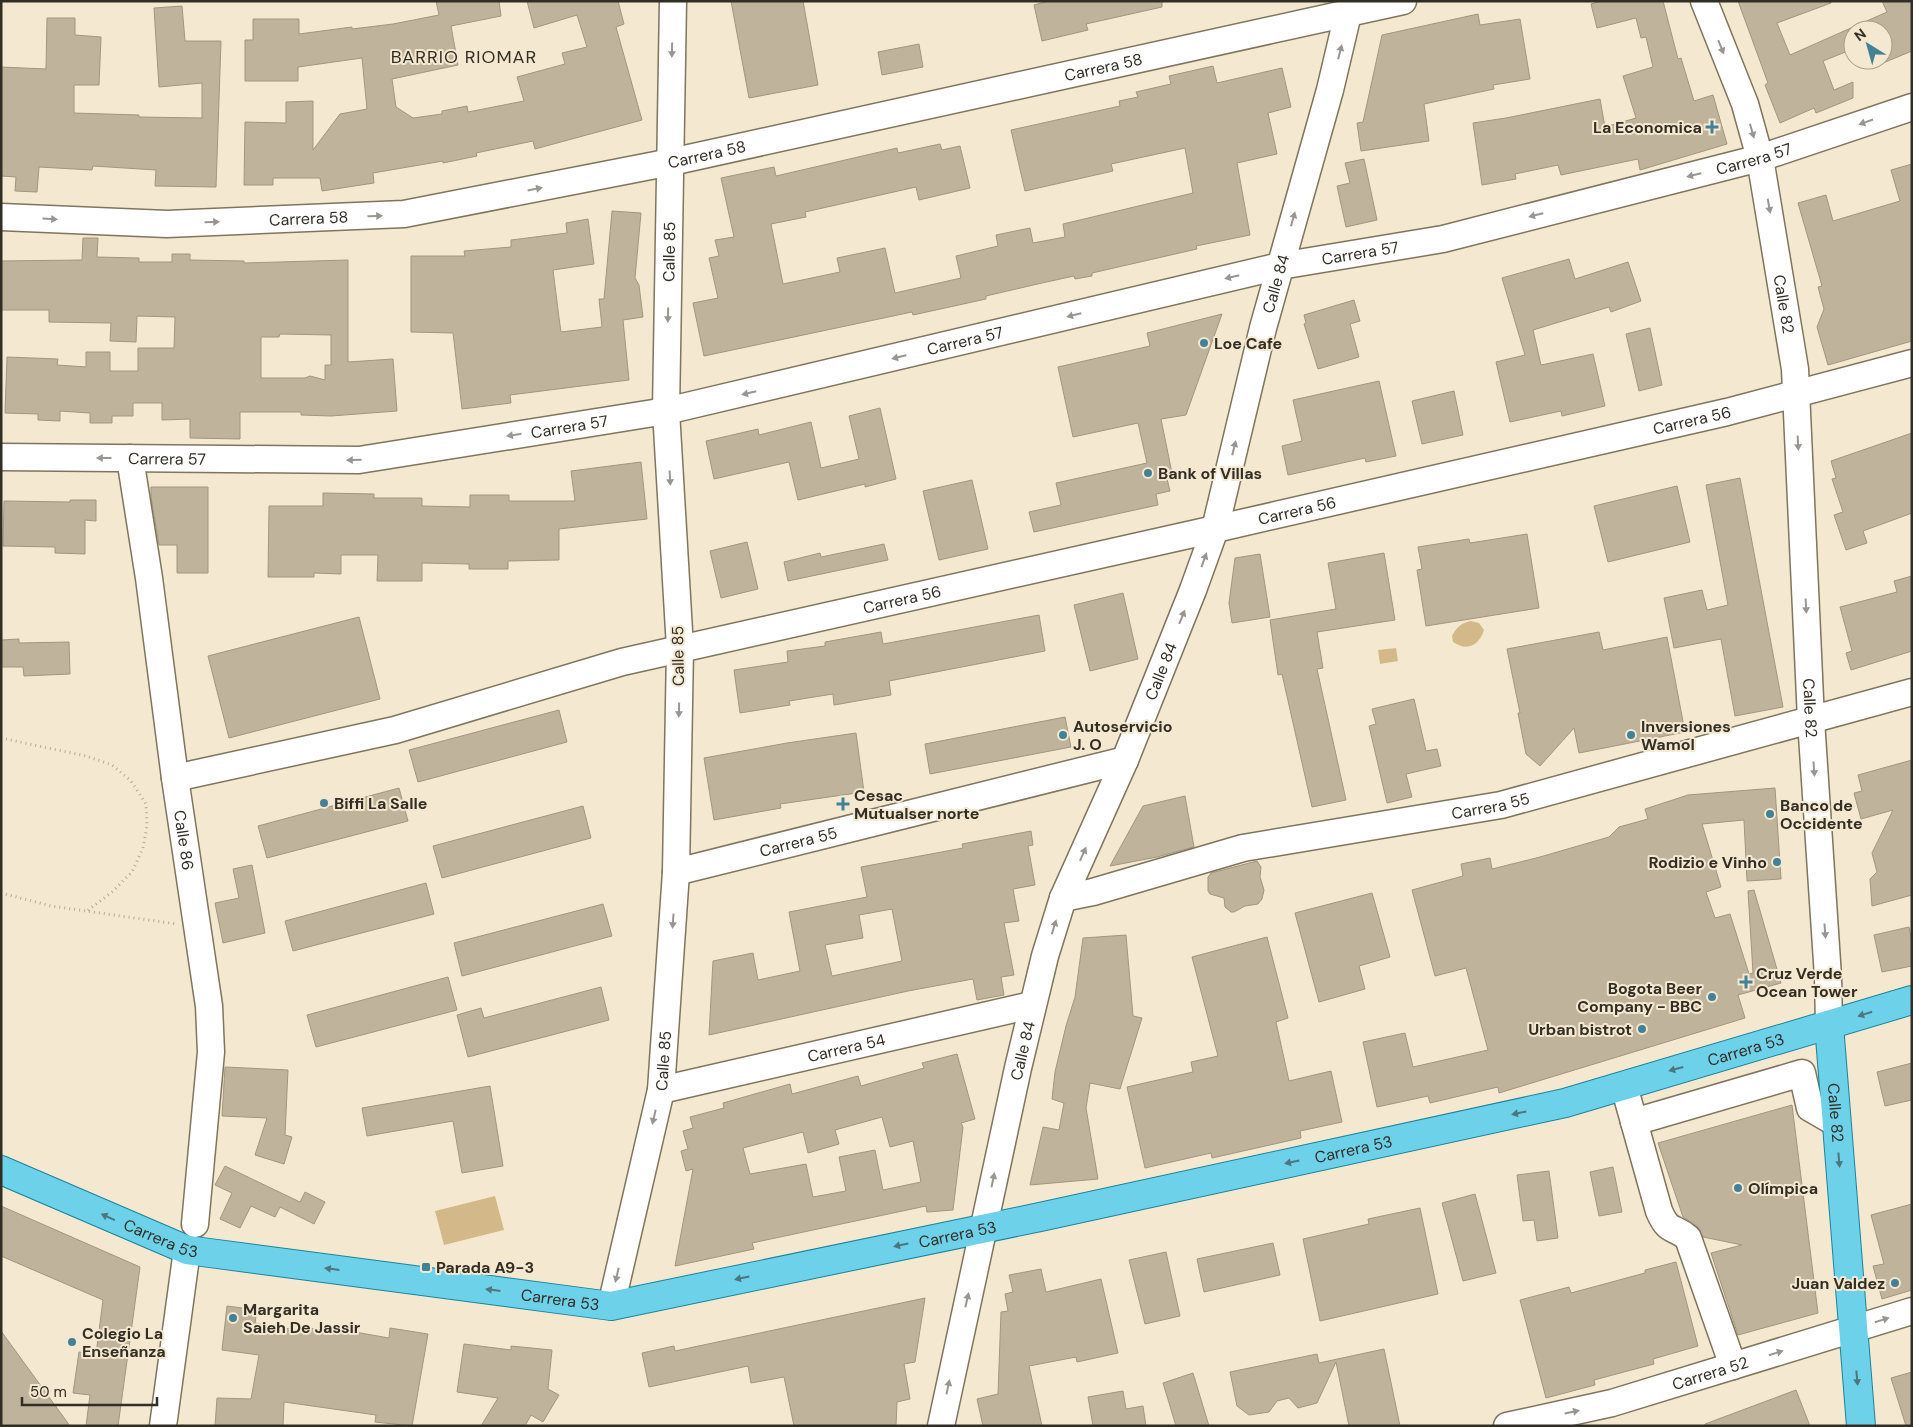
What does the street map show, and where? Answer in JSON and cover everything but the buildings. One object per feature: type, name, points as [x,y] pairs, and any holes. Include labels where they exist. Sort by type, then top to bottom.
[{"type":"main road","name":"Carrera 53","points":[[1,1170],[187,1250],[611,1306],[1565,1103],[1912,1000]]},
{"type":"main road","name":"Calle 82","points":[[1829,1024],[1861,1426]]},
{"type":"street","name":"Calle 85","points":[[611,1306],[661,1090],[676,872],[680,648],[666,411],[673,1]]},
{"type":"street","name":"Carrera 58","points":[[1,217],[167,224],[404,214],[671,162],[1350,7],[1403,1]]},
{"type":"street","name":"Calle 82","points":[[1704,1],[1745,104],[1760,158],[1792,340],[1795,369],[1811,720],[1828,977],[1829,1024]]},
{"type":"street","name":"Calle 84","points":[[940,1426],[1032,1005],[1063,898],[1125,760],[1193,590],[1214,529],[1280,266],[1330,90],[1350,7]]},
{"type":"street","name":"Carrera 57","points":[[1,457],[359,460],[666,411],[1280,266],[1443,238],[1760,158],[1912,107]]},
{"type":"street","name":"Carrera 56","points":[[175,778],[395,730],[622,662],[680,648],[1727,412],[1912,363]]},
{"type":"street","name":"Calle 86","points":[[130,458],[149,578],[175,778],[209,1006],[211,1052],[196,1224]]},
{"type":"street","name":"Carrera 55","points":[[1063,898],[1093,892],[1243,848],[1501,805],[1912,692]]},
{"type":"street","name":"Carrera 55","points":[[676,872],[1125,760]]},
{"type":"street","name":"Carrera 54","points":[[661,1090],[1032,1005]]},
{"type":"street","points":[[1794,1035],[1810,1108],[1836,1123]]},
{"type":"street","points":[[1729,1055],[1739,1091]]},
{"type":"street","points":[[1634,1122],[1802,1072]]},
{"type":"street","points":[[1624,1086],[1659,1211],[1664,1223],[1671,1230],[1681,1231],[1688,1238],[1733,1366]]},
{"type":"street","points":[[163,1426],[187,1250]]},
{"type":"street","name":"Carrera 52","points":[[1507,1426],[1612,1403],[1912,1311]]},
{"type":"path","points":[[1,738],[86,756],[112,765],[131,781],[146,804],[143,848],[132,872],[112,892],[87,911]]},
{"type":"path","points":[[1,893],[50,906],[197,927]]},
{"type":"shaded area","points":[[1471,621],[1479,623],[1484,630],[1479,640],[1468,647],[1453,642],[1452,636],[1458,627]]},
{"type":"shaded area","points":[[1396,648],[1398,661],[1380,664],[1378,650]]},
{"type":"shaded area","points":[[495,1196],[504,1230],[444,1245],[435,1211]]},
{"type":"place","name":"La Economica","points":[[1712,127]]},
{"type":"place","name":"Loe Cafe","points":[[1204,343]]},
{"type":"place","name":"Bank of Villas","points":[[1148,473]]},
{"type":"place","name":"Autoservicio J. O","points":[[1063,735]]},
{"type":"place","name":"Inversiones Wamol","points":[[1631,735]]},
{"type":"place","name":"Biffi La Salle","points":[[324,803]]},
{"type":"place","name":"Cesac Mutualser norte","points":[[843,804]]},
{"type":"place","name":"Banco de Occidente","points":[[1770,814]]},
{"type":"place","name":"Rodizio e Vinho","points":[[1777,862]]},
{"type":"place","name":"Cruz Verde Ocean Tower","points":[[1746,982]]},
{"type":"place","name":"Bogota Beer Company - BBC","points":[[1712,997]]},
{"type":"place","name":"Urban bistrot","points":[[1642,1029]]},
{"type":"place","name":"Olímpica","points":[[1738,1188]]},
{"type":"place","name":"Parada A9-3","points":[[426,1267]]},
{"type":"place","name":"Juan Valdez","points":[[1895,1283]]},
{"type":"place","name":"Margarita Saieh De Jassir","points":[[233,1318]]},
{"type":"place","name":"Colegio La Enseñanza","points":[[72,1342]]},
{"type":"district","name":"BARRIO RIOMAR","points":[[464,57]]}]
